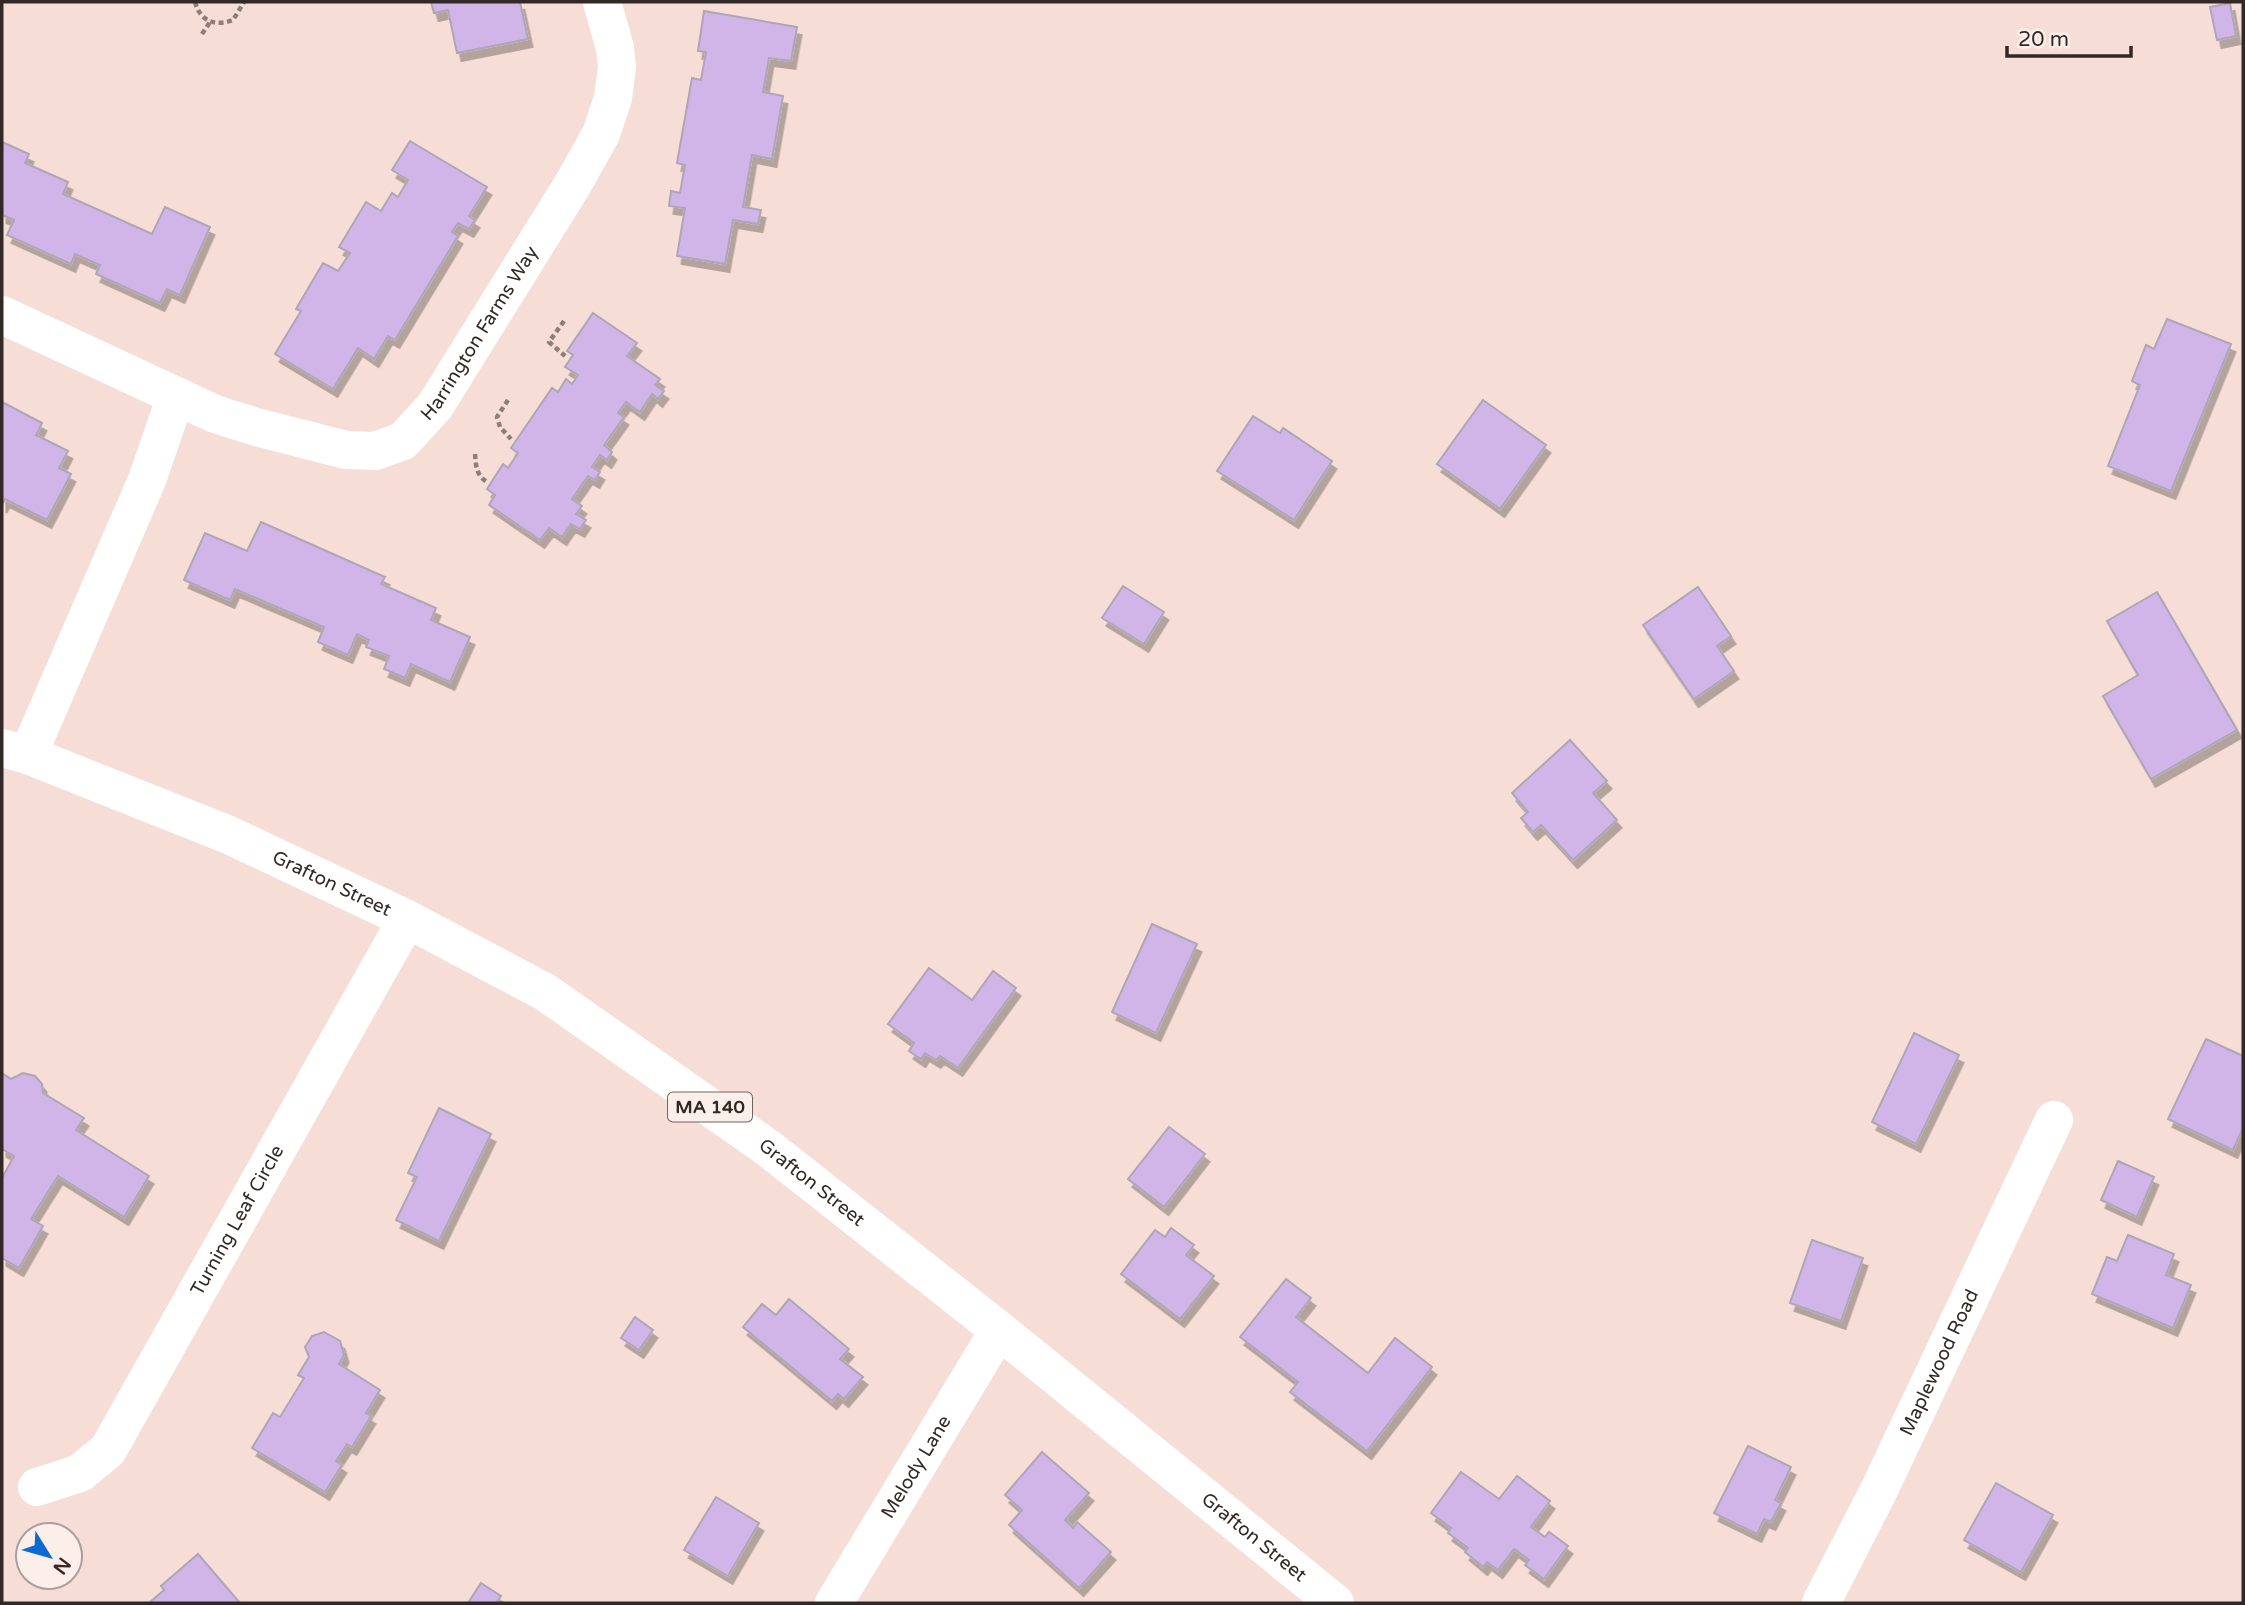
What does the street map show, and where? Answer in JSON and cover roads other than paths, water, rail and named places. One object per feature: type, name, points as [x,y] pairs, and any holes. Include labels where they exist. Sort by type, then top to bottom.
[{"type":"street","name":"Harrington Farms Way","points":[[2,315],[215,414],[334,448],[360,451],[389,448],[416,430],[442,395],[573,184],[601,134],[614,98],[617,67],[615,48],[602,2]]},
{"type":"street","points":[[15,752],[147,480],[176,396]]},
{"type":"street","name":"Grafton Street","points":[[15,752],[229,835],[407,919],[545,992],[768,1148],[999,1330],[1335,1603]]},
{"type":"street","name":"Turning Leaf Circle","points":[[37,1487],[80,1473],[94,1464],[113,1442],[407,919]]},
{"type":"street","name":"Maplewood Road","points":[[1822,1603],[1879,1490],[2054,1120]]},
{"type":"street","name":"Melody Lane","points":[[834,1603],[999,1330]]}]
